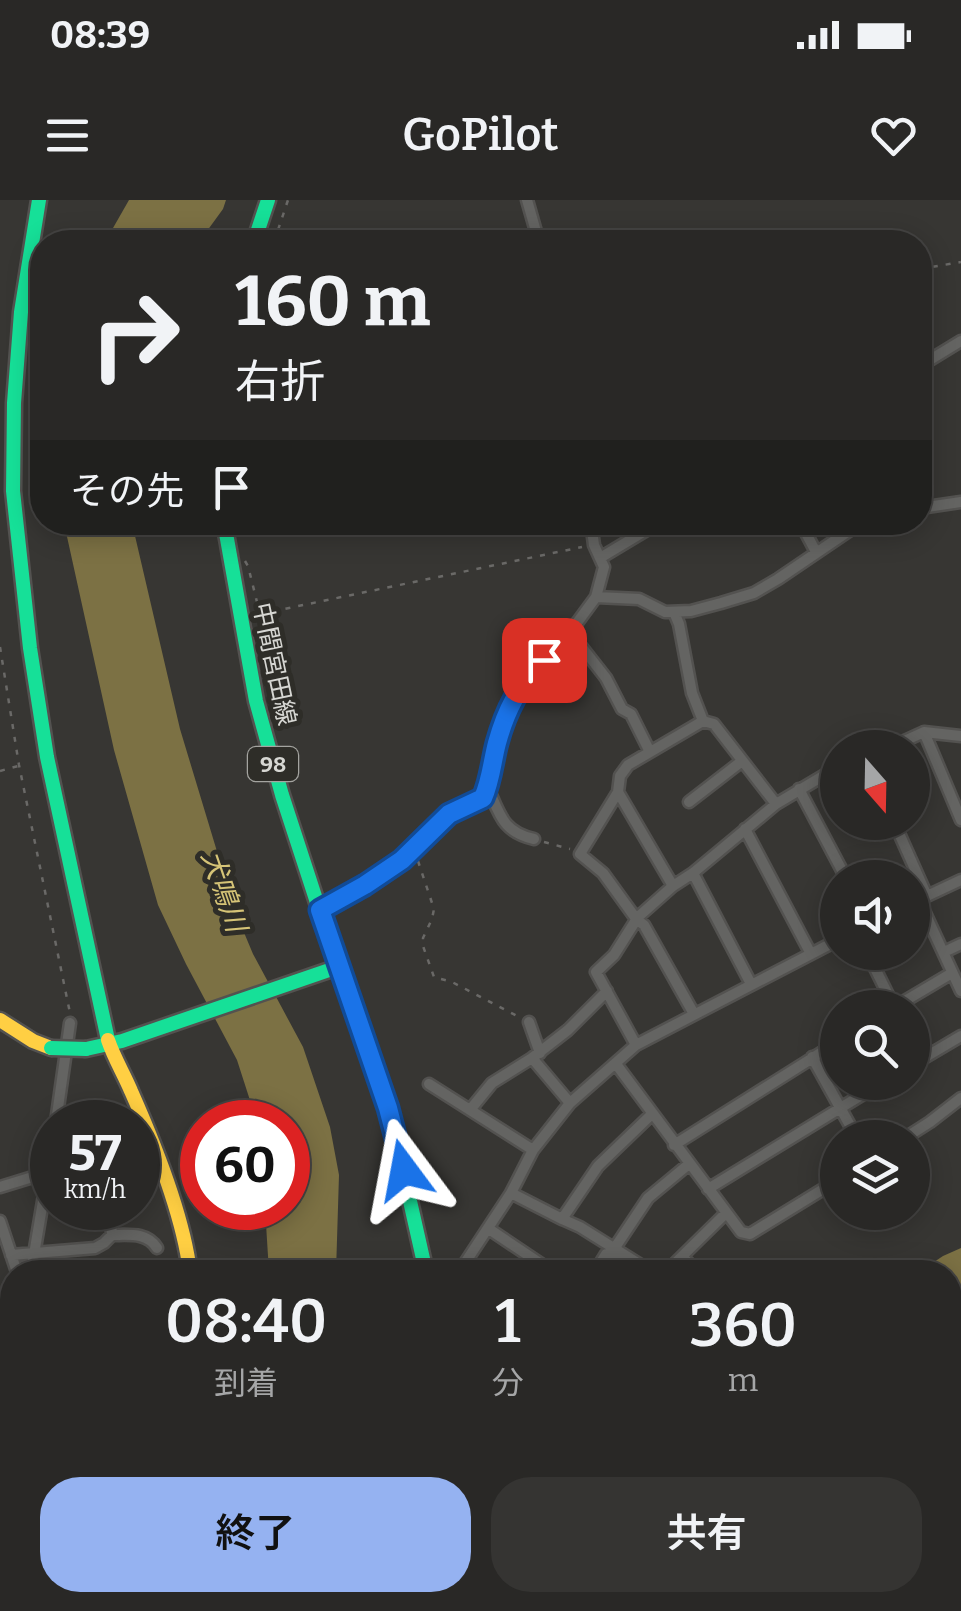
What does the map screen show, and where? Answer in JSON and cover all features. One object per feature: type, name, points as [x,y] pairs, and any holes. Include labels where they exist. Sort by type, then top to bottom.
[{"type":"street","points":[[34,230],[39,200]]},
{"type":"street","points":[[258,230],[268,200]]},
{"type":"street","points":[[527,200],[535,230]]},
{"type":"street","points":[[30,253],[20,312],[13,491],[30,648],[47,757],[115,1043],[171,1194],[188,1260]]},
{"type":"street","points":[[932,359],[961,341]]},
{"type":"street","points":[[932,506],[961,502]]},
{"type":"street","name":"中間宮田線","points":[[226,535],[256,701],[282,795],[388,1108],[423,1260]]},
{"type":"street","points":[[320,910],[402,860],[449,814],[483,798],[497,744],[525,678],[570,632],[596,597],[604,566],[593,535]]},
{"type":"street","points":[[600,558],[638,535]]},
{"type":"street","points":[[807,535],[816,552]]},
{"type":"street","points":[[596,597],[639,599],[665,612],[706,607],[754,592],[842,535]]},
{"type":"street","points":[[674,612],[692,693],[703,721]]},
{"type":"street","points":[[570,632],[606,678],[650,752]]},
{"type":"street","points":[[694,1014],[644,925],[603,874],[580,854],[618,792],[620,776],[628,765],[703,721],[714,724],[776,804]]},
{"type":"street","points":[[930,733],[961,736]]},
{"type":"street","points":[[930,746],[961,820]]},
{"type":"street","points":[[688,802],[742,761]]},
{"type":"street","points":[[636,1045],[596,972],[614,956],[637,920],[672,886],[776,804],[820,777]]},
{"type":"street","points":[[488,788],[506,827],[534,839]]},
{"type":"street","points":[[799,789],[836,860]]},
{"type":"street","points":[[618,792],[672,886]]},
{"type":"street","points":[[745,828],[811,954]]},
{"type":"street","points":[[693,873],[751,984]]},
{"type":"street","points":[[930,894],[961,880]]},
{"type":"street","points":[[930,921],[961,991]]},
{"type":"street","points":[[944,952],[961,944]]},
{"type":"street","points":[[468,1260],[533,1150],[570,1103],[636,1045],[820,949]]},
{"type":"street","points":[[0,1020],[32,1042],[51,1048],[86,1049],[115,1043],[338,966]]},
{"type":"street","points":[[922,990],[952,973]]},
{"type":"street","points":[[470,1110],[492,1082],[536,1056],[607,992]]},
{"type":"street","points":[[529,1022],[536,1056],[570,1103]]},
{"type":"street","points":[[59,1100],[70,1023]]},
{"type":"street","points":[[930,1054],[961,1036]]},
{"type":"street","points":[[674,1145],[820,1053]]},
{"type":"street","points":[[812,1058],[847,1120]]},
{"type":"street","points":[[616,1064],[740,1232],[750,1234],[820,1191]]},
{"type":"street","points":[[429,1084],[533,1150]]},
{"type":"street","points":[[930,1122],[961,1098]]},
{"type":"street","points":[[708,1189],[853,1100]]},
{"type":"street","points":[[562,1219],[598,1166],[652,1114]]},
{"type":"street","points":[[614,1249],[648,1198],[688,1164]]},
{"type":"street","points":[[0,1188],[30,1178]]},
{"type":"street","points":[[511,1193],[632,1260]]},
{"type":"street","points":[[679,1260],[726,1213]]},
{"type":"street","points":[[0,1221],[12,1260]]},
{"type":"street","points":[[489,1229],[535,1260]]},
{"type":"street","points":[[34,1260],[39,1230]]},
{"type":"street","points":[[11,1255],[94,1248],[104,1243],[112,1230]]},
{"type":"street","points":[[112,1234],[144,1236],[157,1248]]},
{"type":"street","points":[[682,1257],[685,1260]]},
{"type":"path","points":[[278,230],[288,200]]},
{"type":"path","points":[[932,266],[961,262]]},
{"type":"path","points":[[260,614],[594,544]]},
{"type":"path","points":[[244,559],[260,614],[264,681]]},
{"type":"path","points":[[0,646],[19,765],[70,1023]]},
{"type":"path","points":[[0,771],[19,765]]},
{"type":"path","points":[[534,839],[580,854]]},
{"type":"path","points":[[411,850],[422,868],[434,909],[422,946],[434,977],[452,982],[529,1022]]},
{"type":"water","points":[[129,200],[226,200],[208,230],[112,230]]},
{"type":"water","name":"犬鳴川","points":[[67,535],[135,535],[180,729],[235,911],[253,954],[303,1047],[330,1127],[339,1175],[336,1260],[268,1260],[266,1230],[310,1230],[310,1100],[250,1100],[237,1060],[158,905],[114,750]]},
{"type":"water","points":[[961,1248],[961,1260],[937,1260]]},
{"type":"traffic: fast","points":[[34,230],[39,200]]},
{"type":"traffic: fast","points":[[258,230],[268,200]]},
{"type":"traffic: fast","points":[[30,256],[14,403],[13,491],[30,648],[47,757],[108,1040]]},
{"type":"traffic: fast","points":[[226,535],[256,701],[338,967],[389,1108],[423,1260]]},
{"type":"traffic: fast","points":[[86,1049],[122,1041],[338,967]]},
{"type":"traffic: fast","points":[[51,1048],[86,1049]]},
{"type":"traffic: slow","points":[[0,1020],[51,1048]]},
{"type":"traffic: slow","points":[[108,1040],[167,1180],[188,1260]]},
{"type":"route","points":[[404,1170],[388,1108],[320,910],[402,860],[449,814],[483,798],[510,708],[525,678],[544,660]]}]
